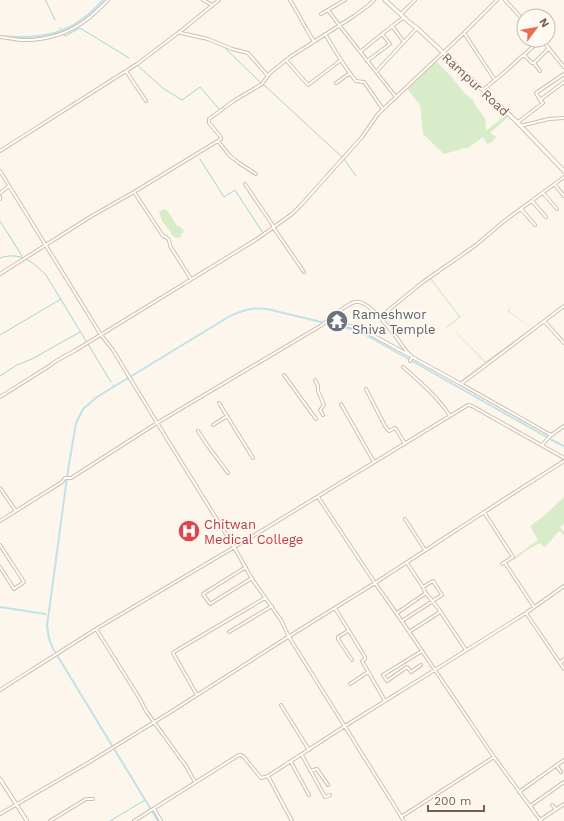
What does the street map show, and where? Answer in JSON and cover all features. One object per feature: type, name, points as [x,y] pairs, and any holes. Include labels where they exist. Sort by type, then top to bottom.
[{"type":"main road","name":"Rampur Road","points":[[385,0],[443,52],[519,124],[564,171]]},
{"type":"street","points":[[0,37],[32,40],[64,33],[90,17],[108,0]]},
{"type":"street","points":[[203,0],[212,5]]},
{"type":"street","points":[[0,151],[137,64],[219,0]]},
{"type":"street","points":[[290,0],[312,40],[314,41]]},
{"type":"street","points":[[321,14],[345,0]]},
{"type":"street","points":[[0,274],[90,217],[218,141],[220,136],[209,123],[209,119],[235,100],[262,84],[268,76],[286,60],[369,6],[374,0]]},
{"type":"street","points":[[360,52],[392,26],[415,0]]},
{"type":"street","points":[[0,397],[274,227],[292,214],[362,138],[378,114],[497,0]]},
{"type":"street","points":[[505,0],[516,12]]},
{"type":"street","points":[[328,10],[396,97]]},
{"type":"street","points":[[392,26],[404,42]]},
{"type":"street","points":[[376,72],[417,28]]},
{"type":"street","points":[[179,32],[208,39],[232,49],[244,52],[248,54],[268,76]]},
{"type":"street","points":[[464,33],[495,80]]},
{"type":"street","points":[[325,34],[356,81],[364,82],[383,109]]},
{"type":"street","points":[[367,61],[390,44],[382,34]]},
{"type":"street","points":[[483,90],[532,48]]},
{"type":"street","points":[[534,63],[549,48],[564,67]]},
{"type":"street","points":[[523,56],[534,63],[540,71]]},
{"type":"street","points":[[286,60],[308,85],[341,60]]},
{"type":"street","points":[[126,71],[146,101]]},
{"type":"street","points":[[336,83],[350,73]]},
{"type":"street","points":[[519,124],[543,103],[536,93],[564,74]]},
{"type":"street","points":[[540,100],[564,82]]},
{"type":"street","points":[[519,124],[564,118]]},
{"type":"street","points":[[218,141],[230,156],[256,174]]},
{"type":"street","points":[[0,171],[101,334],[113,350],[252,578],[281,620],[289,637],[404,821]]},
{"type":"street","points":[[380,317],[423,282],[476,245],[564,177]]},
{"type":"street","points":[[244,184],[304,272]]},
{"type":"street","points":[[554,185],[564,196]]},
{"type":"street","points":[[0,192],[9,186]]},
{"type":"street","points":[[134,192],[163,236],[170,242],[170,246],[191,279]]},
{"type":"street","points":[[543,193],[557,209]]},
{"type":"street","points":[[532,201],[546,217]]},
{"type":"street","points":[[521,209],[535,226]]},
{"type":"street","points":[[0,521],[62,482],[65,478],[69,478],[157,423],[322,325],[341,310],[353,303],[357,302],[364,304],[380,317],[412,357]]},
{"type":"street","points":[[461,384],[564,306]]},
{"type":"street","points":[[327,321],[363,330],[461,384],[532,426],[551,435]]},
{"type":"street","points":[[544,321],[564,343]]},
{"type":"street","points":[[410,361],[412,357]]},
{"type":"street","points":[[403,367],[435,396],[450,416]]},
{"type":"street","points":[[284,376],[316,420]]},
{"type":"street","points":[[315,380],[324,405],[320,410],[323,415]]},
{"type":"street","points":[[366,389],[385,426],[389,431],[395,428],[405,444]]},
{"type":"street","points":[[219,403],[253,458]]},
{"type":"street","points":[[341,404],[374,463]]},
{"type":"street","points":[[0,690],[54,655],[318,497],[468,405],[564,458]]},
{"type":"street","points":[[213,425],[227,416]]},
{"type":"street","points":[[542,445],[551,435],[564,426]]},
{"type":"street","points":[[198,431],[210,450],[218,458],[228,473]]},
{"type":"street","points":[[0,814],[154,722],[375,583],[564,461]]},
{"type":"street","points":[[0,488],[16,511]]},
{"type":"street","points":[[318,497],[494,758],[541,821],[564,804]]},
{"type":"street","points":[[484,512],[513,557],[504,564],[534,607]]},
{"type":"street","points":[[405,519],[425,550]]},
{"type":"street","points":[[0,545],[24,582],[14,589],[0,567]]},
{"type":"street","points":[[406,562],[466,650]]},
{"type":"street","points":[[246,568],[203,594],[210,604],[252,578]]},
{"type":"street","points":[[402,621],[442,595],[433,581],[423,587]]},
{"type":"street","points":[[134,821],[238,755],[243,755],[261,778],[268,776],[526,613],[564,586]]},
{"type":"street","points":[[396,613],[426,593]]},
{"type":"street","points":[[197,695],[173,653],[265,598]]},
{"type":"street","points":[[229,632],[272,606]]},
{"type":"street","points":[[335,608],[365,657],[362,661],[385,702]]},
{"type":"street","points":[[409,632],[440,611]]},
{"type":"street","points":[[526,613],[564,669]]},
{"type":"street","points":[[96,630],[146,711],[186,766],[195,782]]},
{"type":"street","points":[[348,631],[338,637],[338,639],[352,660]]},
{"type":"street","points":[[421,665],[411,672],[407,668],[387,681],[383,675],[422,651]]},
{"type":"street","points":[[560,663],[564,659]]},
{"type":"street","points":[[350,684],[368,672]]},
{"type":"street","points":[[281,705],[309,750]]},
{"type":"street","points":[[302,755],[325,797],[330,795]]},
{"type":"street","points":[[401,817],[494,758]]},
{"type":"street","points":[[519,792],[564,760]]},
{"type":"street","points":[[291,762],[309,795]]},
{"type":"street","points":[[556,765],[561,772]]},
{"type":"street","points":[[310,771],[317,769],[328,785]]},
{"type":"street","points":[[268,776],[292,821]]},
{"type":"street","points":[[0,779],[27,821]]},
{"type":"street","points":[[530,806],[564,782]]},
{"type":"street","points":[[50,821],[86,799],[93,799]]},
{"type":"street","points":[[552,805],[556,809]]},
{"type":"street","points":[[152,810],[161,821]]},
{"type":"green space","points":[[436,61],[451,76],[465,94],[473,100],[486,121],[485,127],[487,130],[507,114],[508,117],[490,133],[496,137],[492,142],[487,144],[483,137],[468,148],[463,148],[444,154],[423,134],[420,105],[407,89]]},
{"type":"green space","points":[[164,209],[167,210],[177,226],[184,231],[181,235],[182,237],[176,238],[171,234],[162,221],[159,212]]},
{"type":"green space","points":[[431,278],[460,316],[463,315],[447,328],[446,327],[459,317],[430,279]]},
{"type":"green space","points":[[512,305],[509,310],[510,312],[532,328],[507,311]]},
{"type":"green space","points":[[451,325],[485,361],[532,328],[533,329],[462,381],[461,380],[484,362],[460,337]]},
{"type":"green space","points":[[564,497],[564,524],[560,527],[564,532],[564,536],[559,531],[544,547],[540,543],[527,550],[514,560],[513,558],[538,540],[530,526],[545,515]]},
{"type":"waterway","points":[[45,0],[55,20]]},
{"type":"waterway","points":[[0,36],[30,37],[57,32],[80,21],[103,0]]},
{"type":"waterway","points":[[60,28],[65,36],[80,28],[129,58]]},
{"type":"waterway","points":[[225,48],[261,83]]},
{"type":"waterway","points":[[137,65],[164,89],[182,100],[200,87],[219,109]]},
{"type":"waterway","points":[[264,85],[342,157]]},
{"type":"waterway","points":[[200,159],[224,197],[235,190],[263,233]]},
{"type":"waterway","points":[[344,159],[356,176]]},
{"type":"waterway","points":[[0,221],[22,256]]},
{"type":"waterway","points":[[0,258],[14,256],[26,259],[46,275],[111,382]]},
{"type":"waterway","points":[[0,335],[61,299]]},
{"type":"waterway","points":[[158,821],[54,651],[47,626],[68,470],[76,423],[83,409],[97,397],[230,316],[240,312],[261,308],[359,331],[564,446]]},
{"type":"waterway","points":[[0,376],[17,365],[32,359],[80,332]]},
{"type":"waterway","points":[[0,607],[45,614]]},
{"type":"waterway","points":[[110,821],[145,800]]},
{"type":"place","name":"Rameshwor Shiva Temple","points":[[337,321]]},
{"type":"place","name":"Chitwan Medical College","points":[[189,531]]}]
